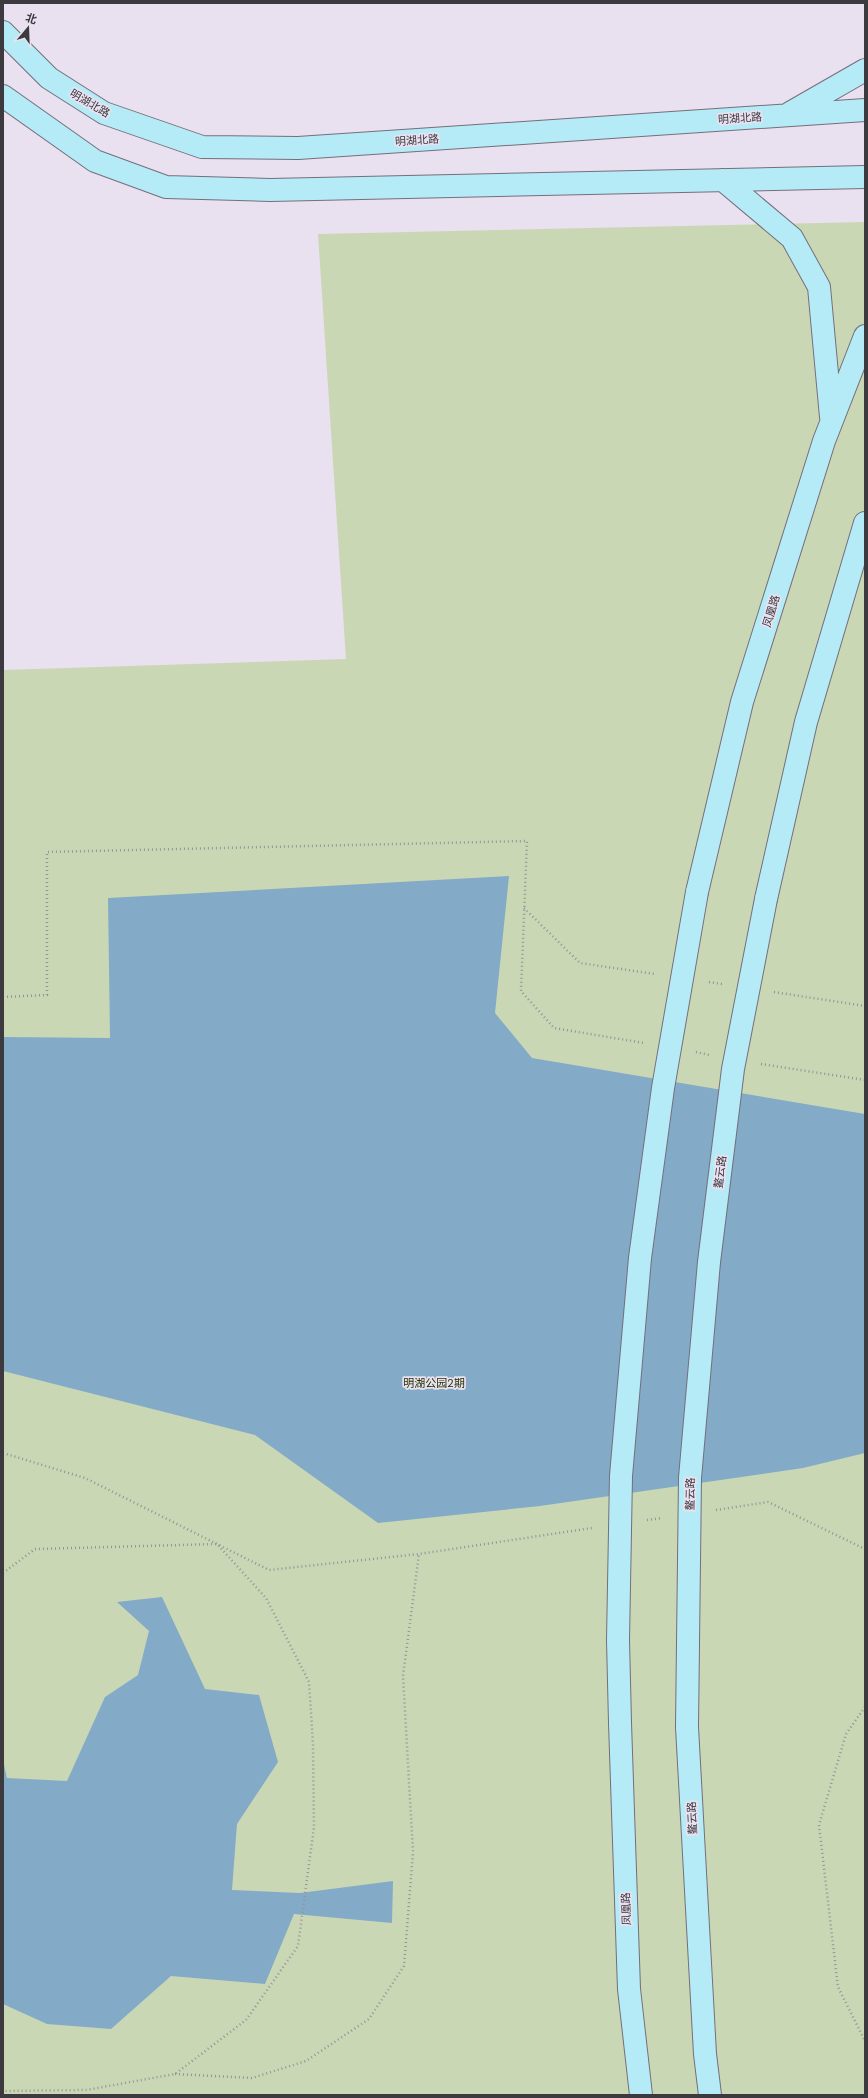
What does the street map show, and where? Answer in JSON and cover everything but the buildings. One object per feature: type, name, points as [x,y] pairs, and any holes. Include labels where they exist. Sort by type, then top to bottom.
[{"type":"street","name":"明湖北路","points":[[3,32],[48,78],[104,114],[202,147],[298,148],[865,110]]},
{"type":"street","points":[[786,115],[865,70]]},
{"type":"street","points":[[3,96],[95,161],[166,187],[270,190],[865,177]]},
{"type":"street","points":[[723,180],[792,238],[819,287],[832,422]]},
{"type":"street","name":"凤凰路","points":[[641,2095],[629,1989],[618,1640],[621,1476],[640,1258],[663,1088],[697,892],[742,702],[832,422],[865,336]]},
{"type":"street","name":"鳌云路","points":[[710,2095],[705,2054],[687,1727],[690,1478],[709,1262],[733,1069],[766,899],[806,722],[865,523]]},
{"type":"path","points":[[3,997],[47,995],[47,852],[527,841],[522,991],[554,1028],[646,1044]]},
{"type":"path","points":[[692,1052],[715,1056]]},
{"type":"path","points":[[753,1062],[865,1080]]},
{"type":"path","points":[[3,1453],[85,1478],[269,1570],[419,1554],[597,1527]]},
{"type":"path","points":[[713,1510],[768,1502],[865,1549]]},
{"type":"path","points":[[644,1520],[667,1517]]},
{"type":"path","points":[[3,1573],[35,1549],[216,1544],[266,1598],[308,1682],[313,1744],[314,1827],[298,1946],[246,2020],[175,2074]]},
{"type":"path","points":[[3,2091],[86,2090],[175,2074],[252,2078],[306,2061],[369,2019],[404,1966],[413,1852],[403,1676],[419,1554]]},
{"type":"path","points":[[865,1707],[846,1734],[819,1825],[838,1987],[865,2041]]},
{"type":"green space","name":"明湖公园2期","points":[[865,222],[865,2095],[3,2095],[3,670],[346,659],[318,234]]},
{"type":"water","points":[[509,876],[495,1013],[532,1058],[865,1114],[865,1453],[803,1468],[540,1506],[378,1523],[255,1435],[3,1371],[3,1037],[110,1038],[108,898]]},
{"type":"water","points":[[162,1597],[205,1689],[259,1695],[278,1762],[237,1824],[232,1890],[300,1893],[393,1881],[392,1923],[294,1914],[265,1984],[171,1976],[111,2029],[47,2024],[3,2004],[3,1760],[7,1778],[67,1781],[105,1697],[138,1675],[149,1631],[117,1602]]}]
